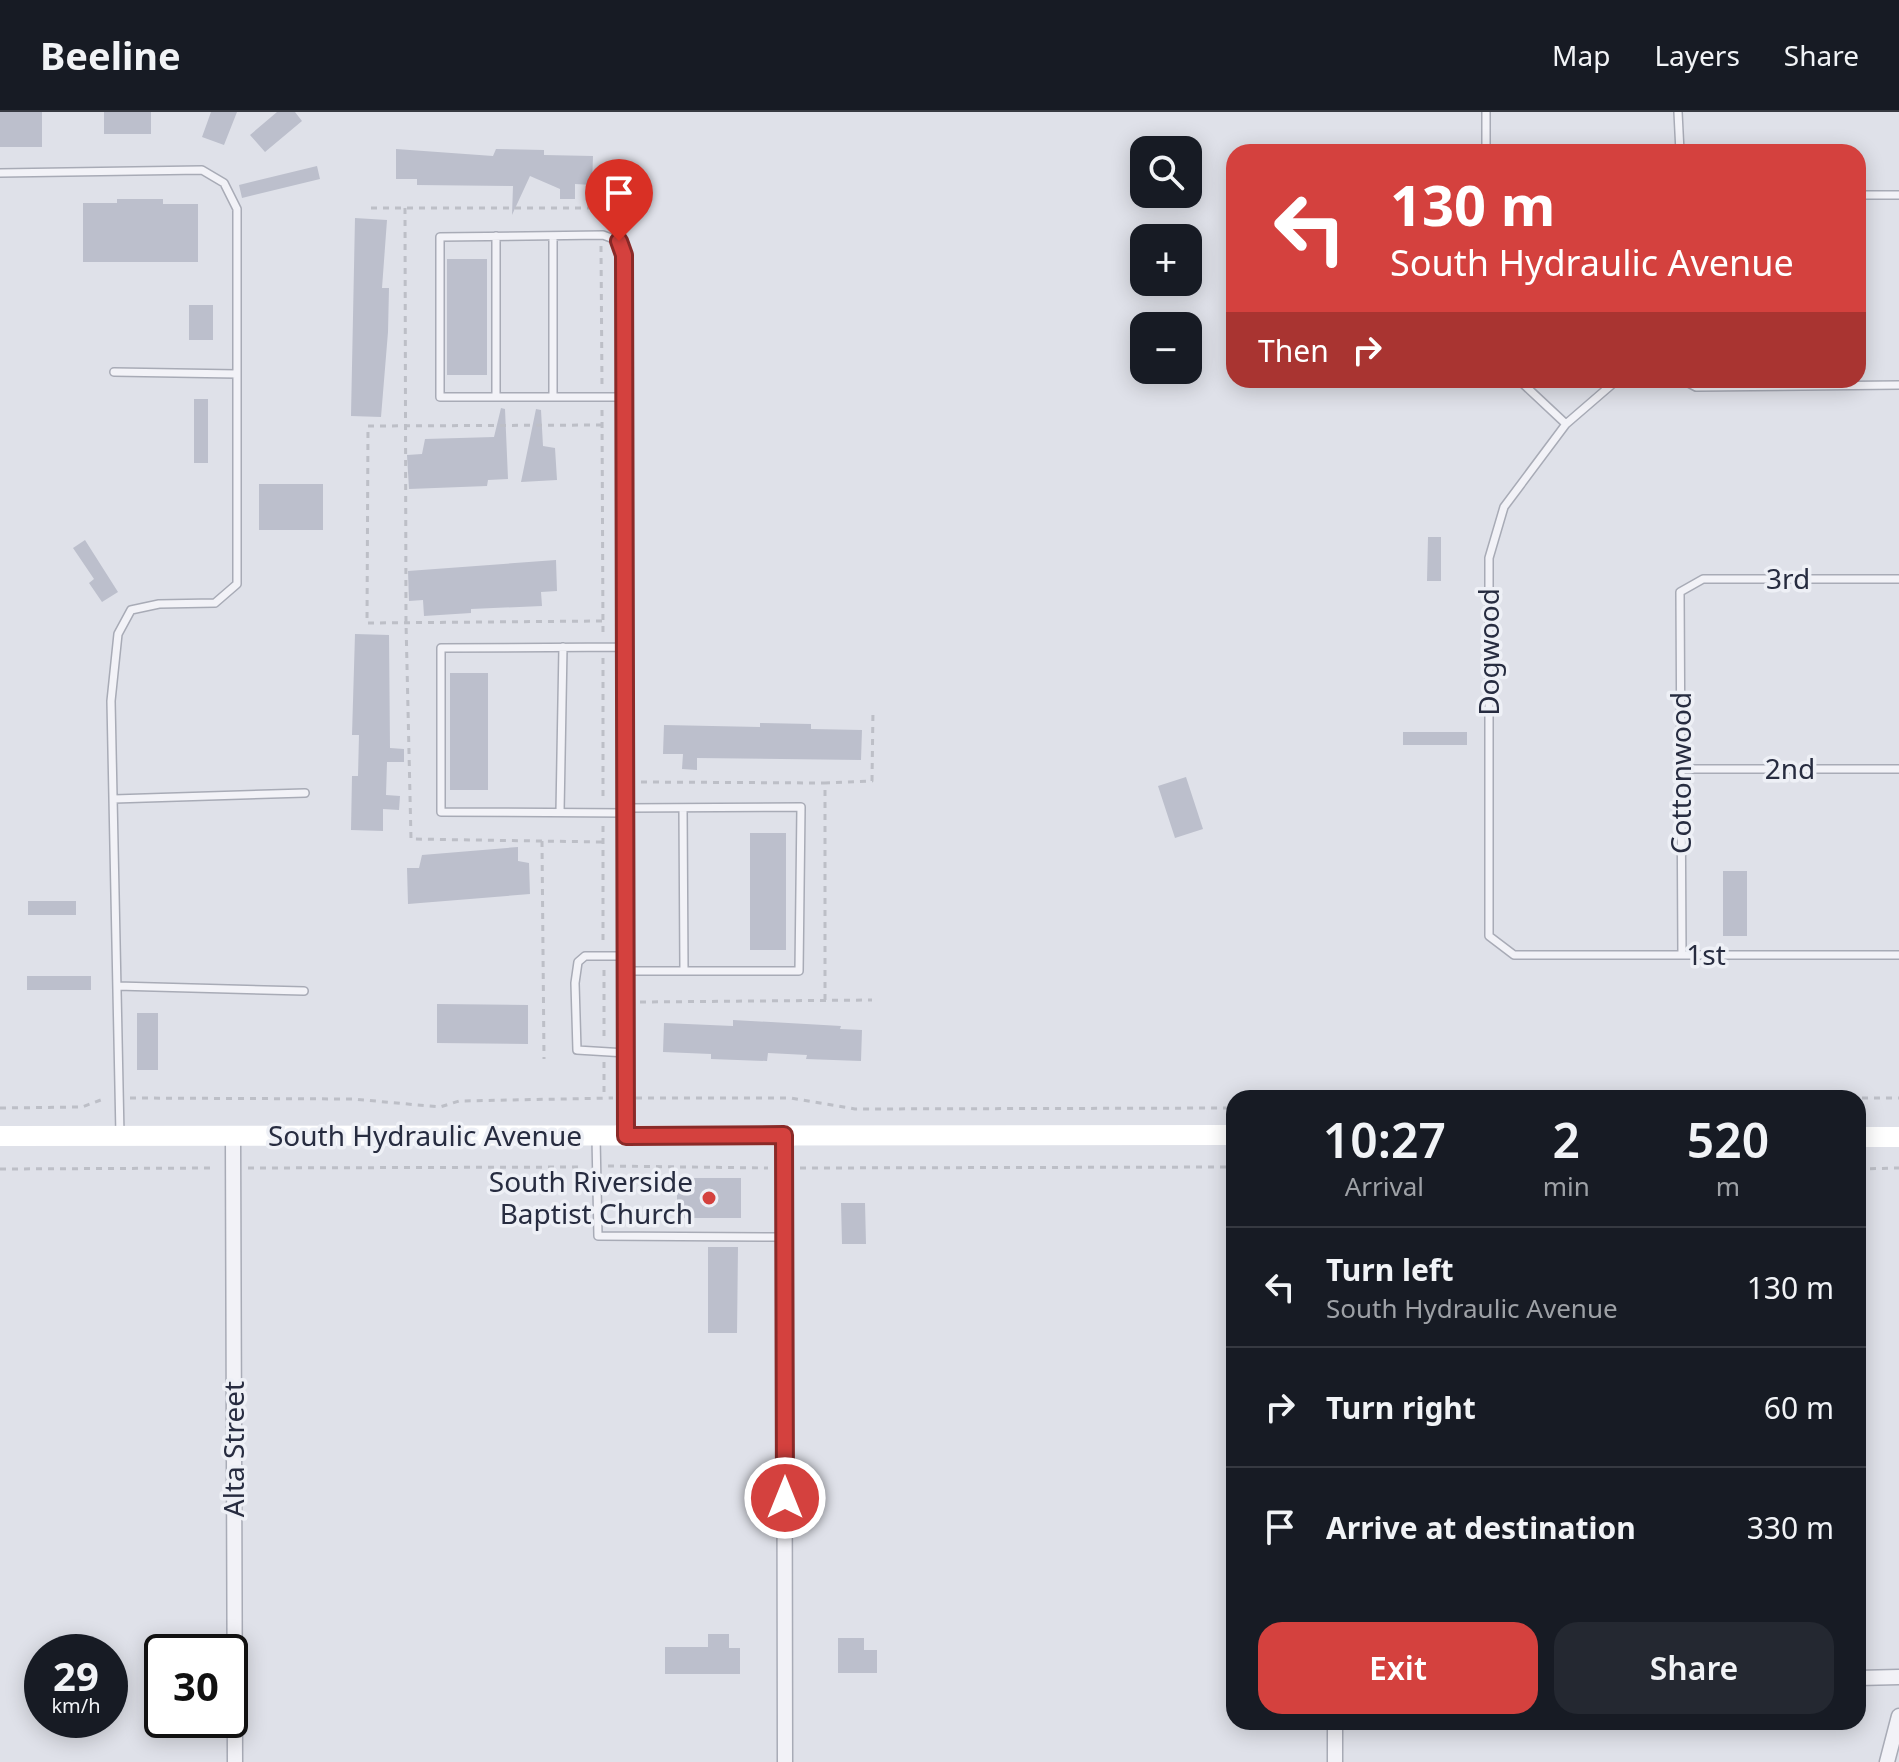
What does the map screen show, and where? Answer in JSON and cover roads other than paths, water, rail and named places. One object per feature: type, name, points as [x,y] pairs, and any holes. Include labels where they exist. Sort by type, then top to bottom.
[{"type":"street","points":[[784,1135],[785,1762]]},
{"type":"street","name":"South Hydraulic Avenue","points":[[0,1136],[1226,1135]]},
{"type":"street","name":"Alta Street","points":[[233,1136],[235,1762]]},
{"type":"street","points":[[1866,1137],[1899,1137]]},
{"type":"street","points":[[1866,1678],[1899,1677]]},
{"type":"street","points":[[1887,1762],[1899,1716]]},
{"type":"street","points":[[1335,1730],[1335,1762]]},
{"type":"lane","points":[[1486,112],[1486,144]]},
{"type":"lane","points":[[1678,112],[1680,144]]},
{"type":"lane","points":[[0,173],[202,170],[224,183],[237,209],[237,584],[215,603],[159,604],[131,610],[118,634],[113,688],[120,1136]]},
{"type":"lane","points":[[1866,195],[1899,195]]},
{"type":"lane","points":[[624,397],[440,397],[440,237],[603,235],[619,241],[624,255],[628,647],[626,1136]]},
{"type":"lane","points":[[496,236],[496,397]]},
{"type":"lane","points":[[553,236],[553,397]]},
{"type":"lane","points":[[114,372],[237,374]]},
{"type":"lane","points":[[1866,385],[1899,385]]},
{"type":"lane","points":[[1528,388],[1566,424],[1608,388]]},
{"type":"lane","name":"Dogwood","points":[[1514,955],[1489,936],[1489,558],[1504,507],[1566,424]]},
{"type":"lane","name":"3rd","points":[[1680,592],[1703,579],[1899,579]]},
{"type":"lane","name":"Cottonwood","points":[[1680,592],[1682,955]]},
{"type":"lane","points":[[560,812],[563,647]]},
{"type":"lane","points":[[627,971],[799,971],[801,807],[441,812],[441,648],[628,647]]},
{"type":"lane","name":"2nd","points":[[1681,769],[1899,769]]},
{"type":"lane","points":[[114,799],[305,793]]},
{"type":"lane","points":[[683,808],[684,971]]},
{"type":"lane","name":"1st","points":[[1514,955],[1899,955]]},
{"type":"lane","points":[[626,1053],[577,1050],[575,983],[578,962],[585,956],[627,956]]},
{"type":"lane","points":[[117,986],[304,991]]},
{"type":"lane","points":[[596,1136],[598,1236],[785,1237]]},
{"type":"place","name":"South Riverside Baptist Church","points":[[709,1198]]}]
